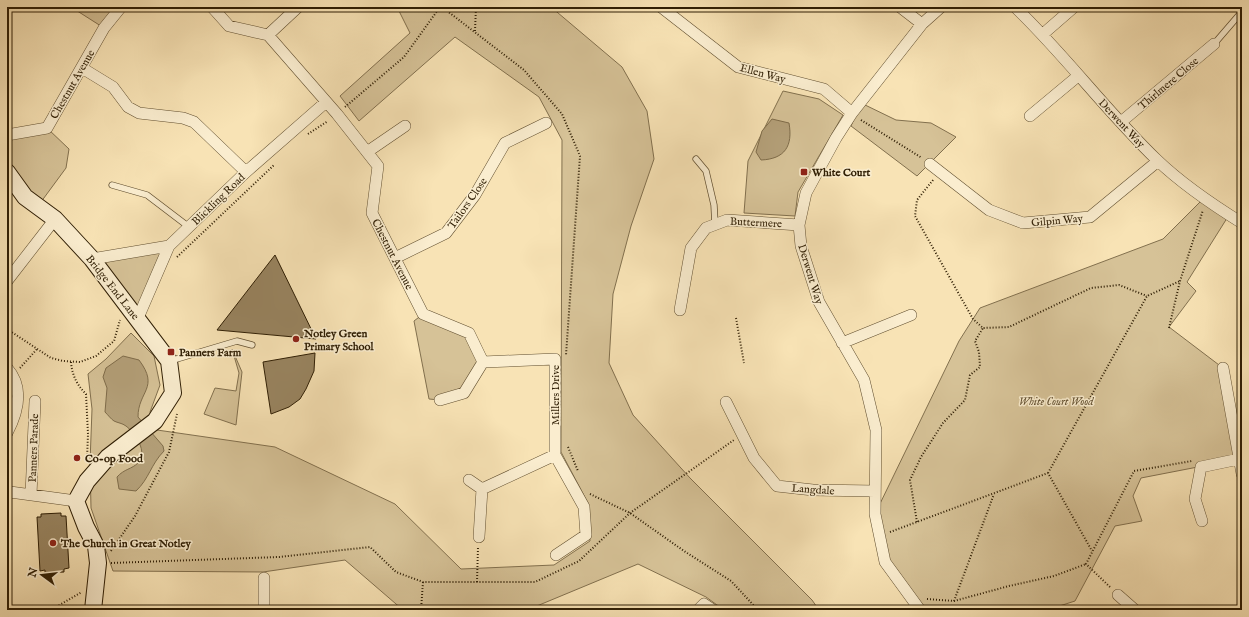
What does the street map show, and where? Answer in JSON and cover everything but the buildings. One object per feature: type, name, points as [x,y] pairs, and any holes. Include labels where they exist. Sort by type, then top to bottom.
[{"type":"street","name":"Chestnut Avenue","points":[[7,135],[47,128],[104,28],[121,7]]},
{"type":"street","points":[[212,7],[229,26],[268,35],[298,7]]},
{"type":"street","name":"Ellen Way","points":[[661,7],[738,67],[824,89],[852,114]]},
{"type":"street","points":[[900,7],[922,24]]},
{"type":"street","name":"Derwent Way","points":[[920,610],[885,562],[875,514],[876,430],[864,380],[819,302],[801,246],[799,225],[806,193],[836,138],[852,114],[922,24],[941,7]]},
{"type":"street","name":"Derwent Way","points":[[1015,7],[1043,34],[1078,76],[1158,161],[1206,200],[1242,223]]},
{"type":"street","points":[[1043,34],[1074,7]]},
{"type":"street","name":"Chestnut Avenue","points":[[268,35],[326,102],[378,166],[372,213],[423,314],[469,333],[483,362]]},
{"type":"street","name":"Thirlmere Close","points":[[1121,122],[1214,44]]},
{"type":"street","points":[[82,68],[112,87],[128,107],[139,113],[183,118],[194,122],[246,172]]},
{"type":"street","points":[[1030,116],[1078,76]]},
{"type":"street","name":"Blickling Road","points":[[138,318],[169,246],[246,172],[326,102]]},
{"type":"street","name":"Tailors Close","points":[[395,258],[446,232],[475,195],[504,143],[546,123]]},
{"type":"street","points":[[367,152],[405,126]]},
{"type":"street","name":"Gilpin Way","points":[[930,164],[990,210],[1023,223],[1090,217],[1158,161]]},
{"type":"street","name":"Bridge End Lane","points":[[7,172],[25,197],[55,219],[92,259],[169,361],[173,393],[155,421],[108,457],[86,482]]},
{"type":"street","points":[[7,281],[55,219]]},
{"type":"street","name":"Buttermere","points":[[680,310],[692,248],[706,228],[727,220],[799,225]]},
{"type":"street","points":[[92,259],[169,246]]},
{"type":"street","points":[[842,343],[911,315]]},
{"type":"street","name":"Millers Drive","points":[[483,362],[555,359],[555,455],[584,507],[586,535],[556,555]]},
{"type":"street","points":[[440,400],[464,393],[483,362]]},
{"type":"street","points":[[1224,368],[1242,474]]},
{"type":"street","points":[[7,432],[16,416],[18,393],[10,371]]},
{"type":"street","name":"Panners Parade","points":[[31,495],[35,401]]},
{"type":"street","name":"Langdale","points":[[726,402],[754,458],[777,486],[814,490],[875,491]]},
{"type":"street","points":[[482,489],[555,455]]},
{"type":"street","points":[[1202,521],[1195,499],[1201,467],[1239,459]]},
{"type":"street","points":[[469,480],[482,489]]},
{"type":"street","points":[[79,610],[91,599],[98,563],[96,546],[86,527],[76,501],[86,482]]},
{"type":"street","points":[[479,537],[482,489]]},
{"type":"street","points":[[8,491],[76,501]]},
{"type":"street","points":[[264,578],[264,610]]},
{"type":"street","points":[[1118,596],[1135,610]]},
{"type":"street","points":[[698,610],[704,604],[712,610]]},
{"type":"lane","points":[[1214,44],[1239,15]]},
{"type":"lane","points":[[696,159],[706,171],[714,205],[715,225]]},
{"type":"lane","points":[[112,185],[147,195],[189,227]]},
{"type":"lane","points":[[169,361],[237,341],[252,345]]},
{"type":"path","points":[[302,138],[336,114],[404,57],[441,7],[475,31],[524,70],[562,114],[580,156],[566,361]]},
{"type":"path","points":[[475,31],[476,7]]},
{"type":"path","points":[[852,114],[930,164]]},
{"type":"path","points":[[176,258],[279,159]]},
{"type":"path","points":[[940,171],[917,200],[915,216],[973,319],[983,328],[1009,327],[1091,288],[1118,285],[1147,296]]},
{"type":"path","points":[[1169,328],[1180,281],[1206,200]]},
{"type":"path","points":[[880,536],[1048,473],[1147,296],[1180,281]]},
{"type":"path","points":[[7,329],[51,358],[71,362],[80,362],[96,356],[114,341],[122,315],[123,299]]},
{"type":"path","points":[[736,318],[744,363]]},
{"type":"path","points":[[917,522],[910,480],[921,457],[943,423],[964,400],[970,375],[980,367],[979,352],[975,342],[983,328]]},
{"type":"path","points":[[10,371],[37,349]]},
{"type":"path","points":[[71,362],[72,370],[78,386],[86,394],[88,434],[86,482]]},
{"type":"path","points":[[111,552],[135,516],[169,452],[178,407]]},
{"type":"path","points":[[106,563],[279,557],[370,547],[396,572],[423,582],[535,582],[579,561],[630,512],[743,434]]},
{"type":"path","points":[[567,441],[568,448],[580,474]]},
{"type":"path","points":[[911,598],[954,601],[1054,576],[1086,564],[1134,471],[1201,459],[1208,465]]},
{"type":"path","points":[[1048,473],[1092,551]]},
{"type":"path","points":[[589,493],[630,512],[684,551],[730,581],[758,610]]},
{"type":"path","points":[[954,601],[994,493]]},
{"type":"path","points":[[477,582],[479,537]]},
{"type":"path","points":[[1086,564],[1118,596]]},
{"type":"path","points":[[421,610],[423,582]]},
{"type":"path","points":[[51,610],[91,599]]},
{"type":"green space","points":[[71,7],[121,7],[104,28]]},
{"type":"green space","points":[[395,7],[551,7],[622,67],[647,111],[654,159],[631,226],[613,294],[609,363],[633,415],[690,478],[812,600],[819,610],[724,610],[706,597],[638,564],[532,608],[515,610],[403,610],[345,560],[263,572],[113,571],[91,508],[90,463],[92,409],[88,374],[106,359],[131,333],[154,356],[160,385],[150,412],[157,430],[275,447],[395,504],[461,569],[554,565],[590,541],[588,503],[561,452],[562,140],[539,97],[455,37],[359,121],[340,96],[410,33],[399,11]]},
{"type":"green space","points":[[783,91],[819,99],[843,115],[798,192],[795,216],[744,213],[748,161]]},
{"type":"green space","points":[[861,103],[896,120],[931,123],[956,137],[917,176],[851,126]]},
{"type":"green space","points":[[47,128],[69,149],[66,168],[38,206],[7,172],[7,135]]},
{"type":"green space","name":"White Court Wood","points":[[1204,198],[1229,215],[1187,282],[1196,291],[1169,327],[1223,368],[1239,459],[1141,478],[1133,496],[1142,521],[1115,526],[1075,601],[1047,610],[949,610],[915,604],[885,562],[875,514],[959,341],[980,308],[1163,239]]},
{"type":"green space","points":[[169,246],[138,318],[92,259]]},
{"type":"green space","points":[[423,314],[469,333],[483,362],[464,393],[440,400],[429,399],[414,321]]},
{"type":"green space","points":[[232,349],[242,372],[236,425],[204,414],[215,388],[236,391],[239,373]]},
{"type":"shaded area","points":[[772,119],[789,123],[790,138],[786,150],[781,154],[776,157],[761,160],[756,152],[762,131]]},
{"type":"shaded area","points":[[123,356],[139,360],[145,369],[148,377],[148,383],[141,401],[138,417],[163,446],[164,451],[156,461],[144,482],[136,491],[119,489],[117,477],[122,472],[133,467],[141,459],[142,454],[140,443],[130,429],[114,421],[105,412],[107,388],[103,377],[106,368]]},
{"type":"place","name":"White Court","points":[[804,172]]},
{"type":"place","name":"Notley Green Primary School","points":[[296,339]]},
{"type":"place","name":"Panners Farm","points":[[171,352]]},
{"type":"place","name":"Co-op Food","points":[[77,458]]},
{"type":"place","name":"The Church in Great Notley","points":[[53,543]]}]
